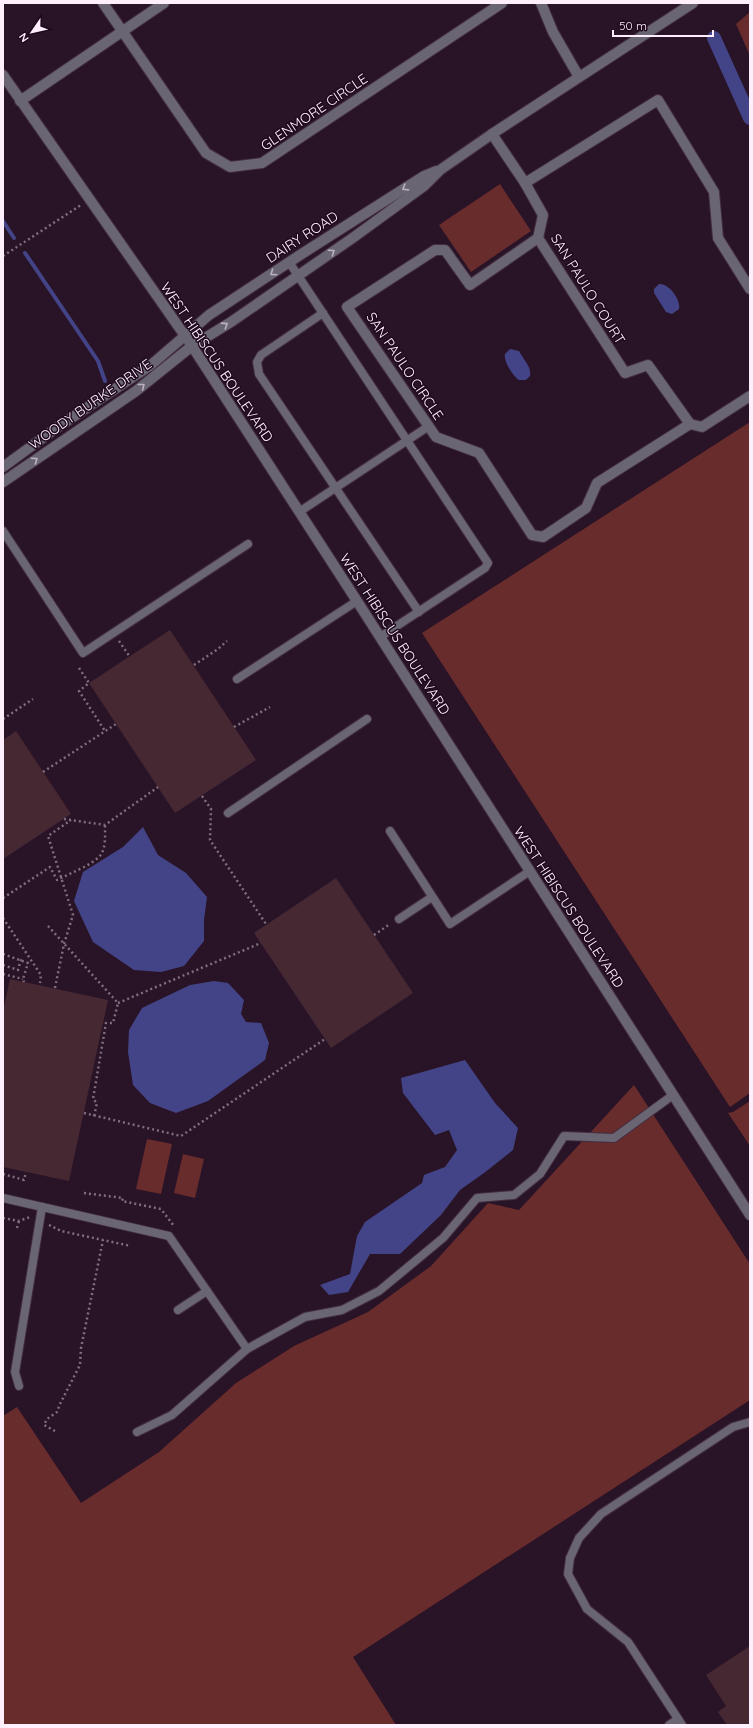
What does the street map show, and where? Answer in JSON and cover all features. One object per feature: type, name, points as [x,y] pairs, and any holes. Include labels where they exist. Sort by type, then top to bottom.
[{"type":"street","name":"GLENMORE CIRCLE","points":[[103,3],[206,153],[230,167],[262,162],[502,3]]},
{"type":"street","points":[[20,101],[164,3]]},
{"type":"street","points":[[541,3],[553,32],[579,77]]},
{"type":"street","name":"DAIRY ROAD","points":[[192,346],[424,186],[440,170],[492,134],[693,3]]},
{"type":"street","name":"WEST HIBISCUS BOULEVARD","points":[[3,75],[192,346],[357,600],[750,1215]]},
{"type":"street","points":[[525,183],[658,100],[714,192],[718,238],[750,289]]},
{"type":"street","name":"SAN PAULO COURT","points":[[492,134],[525,183],[543,215],[538,238],[625,373],[648,365],[690,424]]},
{"type":"street","name":"DAIRY ROAD","points":[[184,335],[209,315],[289,262],[424,176],[440,170]]},
{"type":"street","name":"SAN PAULO CIRCLE","points":[[538,238],[470,285],[445,250],[435,250],[347,307],[436,437],[479,453],[532,536],[544,537],[586,508],[597,483],[690,424],[702,427],[750,396]]},
{"type":"street","name":"WOODY BURKE DRIVE","points":[[3,467],[55,429],[151,365],[184,335]]},
{"type":"street","name":"WOODY BURKE DRIVE","points":[[3,482],[136,391],[192,346]]},
{"type":"lane","points":[[289,262],[488,563],[485,568],[380,637]]},
{"type":"lane","points":[[323,313],[261,355],[257,362],[259,374],[419,612]]},
{"type":"lane","points":[[299,512],[429,426]]},
{"type":"lane","points":[[3,531],[83,653],[248,544]]},
{"type":"lane","points":[[238,679],[357,600]]},
{"type":"lane","points":[[228,812],[367,720]]},
{"type":"lane","points":[[390,830],[450,924],[530,871]]},
{"type":"lane","points":[[399,919],[432,897]]},
{"type":"lane","points":[[137,1432],[172,1415],[247,1349],[305,1317],[342,1310],[379,1291],[443,1238],[477,1198],[514,1195],[540,1174],[564,1136],[614,1138],[673,1095]]},
{"type":"lane","points":[[3,1198],[169,1236],[247,1349]]},
{"type":"lane","points":[[19,1386],[15,1372],[42,1207]]},
{"type":"lane","points":[[178,1310],[207,1291]]},
{"type":"lane","points":[[669,1725],[680,1722],[628,1642],[587,1609],[568,1574],[570,1558],[579,1538],[601,1514],[733,1427],[750,1422]]},
{"type":"path","points":[[3,256],[90,199]]},
{"type":"path","points":[[114,632],[130,657]]},
{"type":"path","points":[[194,665],[218,650],[227,641]]},
{"type":"path","points":[[79,668],[89,683],[79,690],[105,731]]},
{"type":"path","points":[[3,719],[33,699]]},
{"type":"path","points":[[234,727],[270,707]]},
{"type":"path","points":[[43,772],[116,724]]},
{"type":"path","points":[[64,819],[105,825],[158,787]]},
{"type":"path","points":[[202,796],[210,809],[210,840],[266,924]]},
{"type":"path","points":[[55,988],[64,944],[73,915],[48,836],[71,820]]},
{"type":"path","points":[[3,898],[50,868],[57,880],[83,868],[102,854],[105,840],[105,825]]},
{"type":"path","points":[[3,918],[41,975],[40,983]]},
{"type":"path","points":[[374,935],[399,919]]},
{"type":"path","points":[[48,926],[118,1003]]},
{"type":"path","points":[[118,1003],[261,943]]},
{"type":"path","points":[[3,954],[21,959],[28,963],[24,980],[3,974]]},
{"type":"path","points":[[3,965],[18,970],[21,959]]},
{"type":"path","points":[[94,1116],[97,1103],[93,1098],[106,1023],[113,1023],[118,1003]]},
{"type":"path","points":[[84,1113],[181,1136],[325,1039]]},
{"type":"path","points":[[3,1174],[24,1180],[26,1172]]},
{"type":"path","points":[[84,1193],[123,1198],[122,1201],[161,1209],[178,1230]]},
{"type":"path","points":[[3,1218],[19,1221],[31,1217],[61,1231],[131,1246]]},
{"type":"path","points":[[17,1228],[19,1221]]},
{"type":"path","points":[[55,1431],[44,1425],[47,1419],[57,1412],[80,1365],[83,1340],[103,1240]]},
{"type":"shaded area","points":[[750,12],[750,56],[736,24]]},
{"type":"shaded area","points":[[500,184],[531,231],[471,272],[439,225]]},
{"type":"shaded area","points":[[659,284],[667,286],[674,293],[678,301],[679,309],[672,314],[666,312],[654,293],[654,289]]},
{"type":"shaded area","points":[[510,349],[519,351],[530,369],[530,376],[526,380],[519,380],[511,372],[505,357],[505,354]]},
{"type":"shaded area","points":[[750,422],[750,1093],[730,1107],[422,633]]},
{"type":"shaded area","points":[[143,827],[158,855],[186,873],[207,897],[204,920],[204,941],[184,966],[161,972],[134,970],[93,942],[74,901],[83,872],[123,847]]},
{"type":"shaded area","points":[[214,981],[228,983],[244,1000],[241,1014],[246,1022],[261,1023],[269,1043],[265,1060],[208,1101],[176,1113],[150,1103],[133,1085],[128,1052],[129,1030],[142,1008],[190,985]]},
{"type":"shaded area","points":[[465,1060],[495,1103],[518,1128],[513,1150],[460,1190],[441,1215],[400,1254],[370,1254],[348,1292],[329,1295],[320,1285],[350,1274],[357,1236],[365,1222],[422,1183],[424,1175],[445,1167],[457,1150],[449,1130],[435,1135],[403,1093],[401,1078]]},
{"type":"shaded area","points":[[634,1085],[750,1264],[750,1400],[353,1657],[396,1725],[3,1725],[3,1416],[17,1407],[81,1503],[159,1452],[236,1383],[294,1346],[368,1312],[431,1266],[488,1203],[519,1210]]},
{"type":"shaded area","points":[[750,1101],[750,1146],[728,1113],[733,1112]]},
{"type":"shaded area","points":[[147,1139],[172,1144],[161,1194],[136,1189]]},
{"type":"shaded area","points":[[183,1154],[204,1159],[195,1198],[174,1193]]},
{"type":"building","points":[[170,630],[256,760],[175,813],[89,683]]},
{"type":"building","points":[[16,731],[71,814],[3,859],[3,740]]},
{"type":"building","points":[[336,878],[413,993],[331,1048],[254,933]]},
{"type":"building","points":[[10,979],[108,1000],[69,1181],[3,1167],[3,1011]]},
{"type":"building","points":[[750,1646],[750,1725],[727,1725],[718,1712],[726,1706],[706,1675]]},
{"type":"waterway","points":[[714,38],[750,118]]},
{"type":"waterway","points":[[3,221],[14,238]]},
{"type":"waterway","points":[[25,253],[98,361],[105,381]]}]
